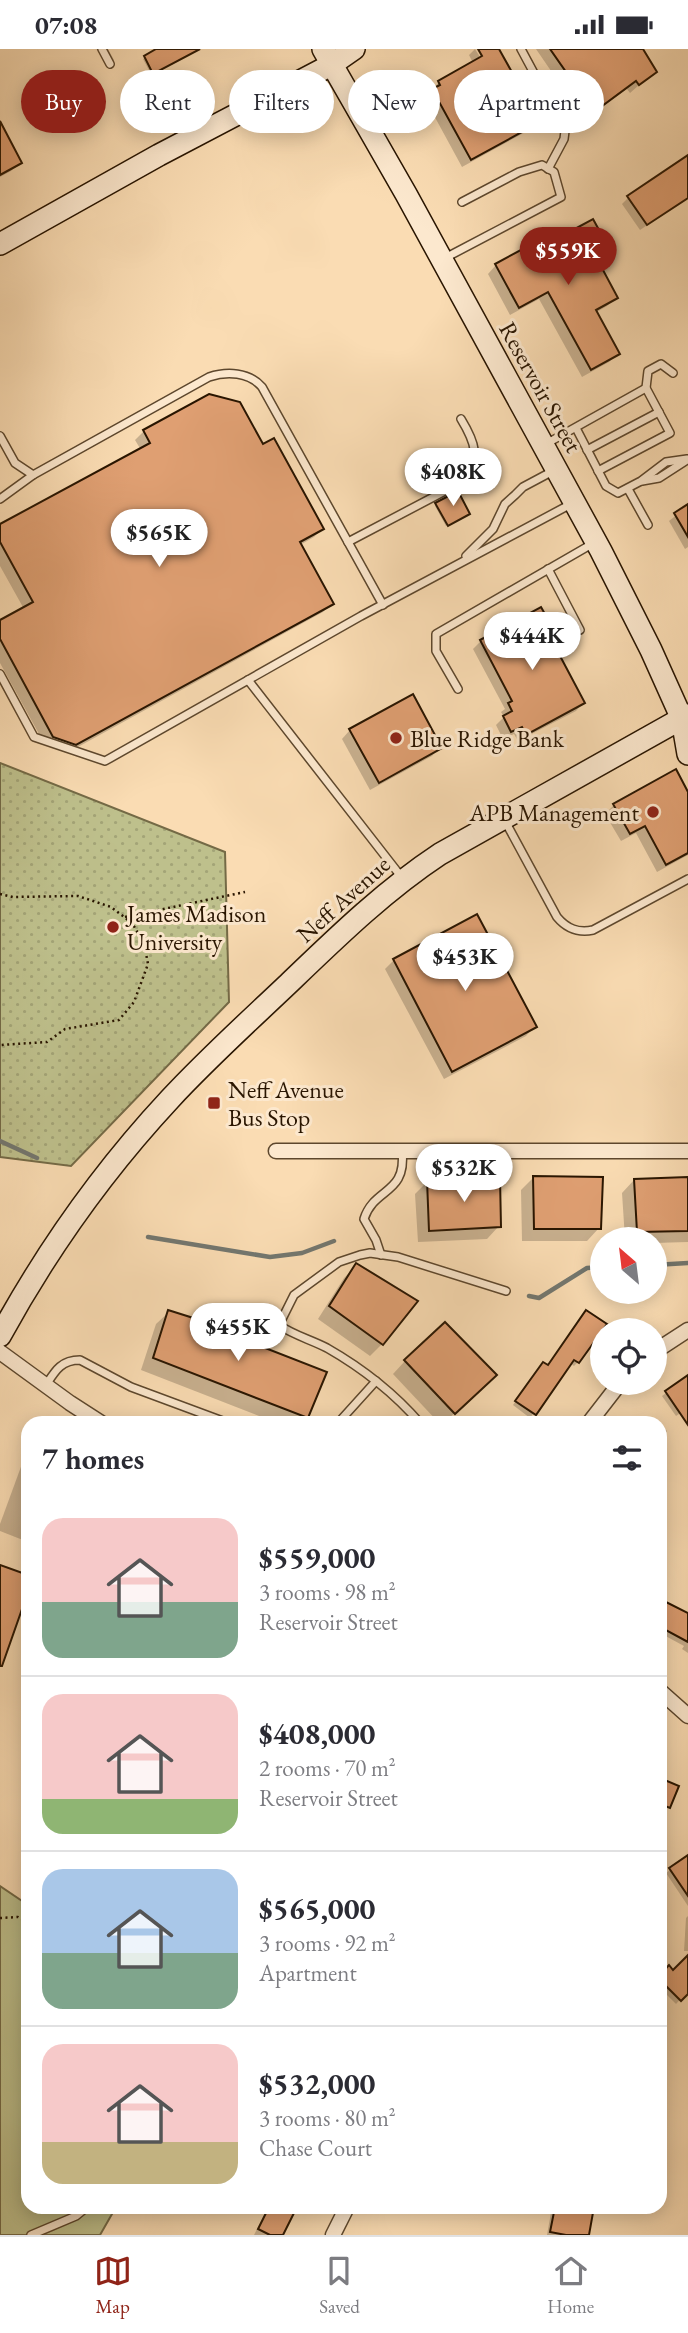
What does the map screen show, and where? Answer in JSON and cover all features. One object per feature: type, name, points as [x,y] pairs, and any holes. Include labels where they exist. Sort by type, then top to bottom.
[{"type":"main road","points":[[2,243],[327,57],[354,49]]},
{"type":"main road","name":"Reservoir Street","points":[[327,57],[396,175],[596,542],[686,720],[688,754]]},
{"type":"main road","name":"Neff Avenue","points":[[0,1336],[71,1220],[152,1119],[223,1045],[362,913],[440,854],[503,817],[686,720]]},
{"type":"street","points":[[276,1151],[688,1151]]},
{"type":"street","points":[[667,1344],[688,1330]]},
{"type":"street","points":[[0,1352],[90,1416]]},
{"type":"street","points":[[594,1416],[611,1395]]},
{"type":"street","points":[[667,1697],[688,1716]]},
{"type":"street","points":[[333,2235],[344,2214]]},
{"type":"lane","points":[[102,49],[110,64]]},
{"type":"lane","points":[[521,49],[565,131],[564,139],[548,169]]},
{"type":"lane","points":[[441,260],[561,197],[554,172],[542,165],[519,172],[462,202]]},
{"type":"lane","points":[[598,471],[670,433],[646,388],[648,371],[655,367],[661,364],[673,373]]},
{"type":"lane","points":[[0,499],[33,475],[209,377],[221,374],[240,375],[262,387],[383,604]]},
{"type":"lane","points":[[543,445],[646,388]]},
{"type":"lane","points":[[587,450],[659,412]]},
{"type":"lane","points":[[348,542],[462,482],[471,471],[475,450],[461,419]]},
{"type":"lane","points":[[576,428],[606,486],[618,493],[641,481],[659,478],[687,459]]},
{"type":"lane","points":[[0,436],[4,451],[19,467],[33,475]]},
{"type":"lane","points":[[455,566],[493,529],[505,504],[523,487],[557,470]]},
{"type":"lane","points":[[628,489],[648,525]]},
{"type":"lane","points":[[0,674],[33,737],[106,761],[383,604],[574,502]]},
{"type":"lane","points":[[458,689],[436,651],[436,634],[596,542]]},
{"type":"lane","points":[[548,569],[580,630]]},
{"type":"lane","points":[[248,680],[404,879]]},
{"type":"lane","points":[[503,817],[557,917],[576,931],[593,930],[688,879]]},
{"type":"lane","points":[[381,1255],[364,1219],[367,1210],[389,1191],[402,1173],[402,1151]]},
{"type":"lane","points":[[414,1416],[376,1381],[329,1350],[279,1325],[294,1295],[339,1262],[360,1255],[398,1257],[506,1291]]},
{"type":"lane","points":[[46,1385],[56,1369],[64,1363],[72,1360],[83,1361],[131,1387],[209,1416]]},
{"type":"lane","points":[[344,1416],[376,1381]]},
{"type":"lane","points":[[31,2235],[78,2214]]},
{"type":"path","points":[[124,917],[245,892]]},
{"type":"path","points":[[0,894],[13,897],[78,896],[111,907],[132,923],[144,943],[148,964],[134,1002],[119,1020],[65,1029],[47,1042],[0,1045]]},
{"type":"path","points":[[0,1918],[21,1919]]},
{"type":"green space","name":"James Madison University","points":[[0,763],[225,852],[229,1002],[71,1166],[0,1157]]},
{"type":"green space","points":[[0,1886],[21,1900],[21,2214],[112,2214],[100,2235],[0,2235]]},
{"type":"building","points":[[156,49],[200,49],[161,70],[151,70],[144,56]]},
{"type":"building","points":[[478,49],[499,49],[511,70],[457,70],[482,56]]},
{"type":"building","points":[[550,49],[643,49],[657,72],[639,85],[636,81],[604,105],[604,70],[565,70]]},
{"type":"building","points":[[454,72],[454,129],[440,104],[440,80]]},
{"type":"building","points":[[0,121],[22,163],[0,175]]},
{"type":"building","points":[[456,133],[520,133],[471,160]]},
{"type":"building","points":[[688,155],[688,198],[647,225],[627,196]]},
{"type":"building","points":[[593,219],[610,250],[596,257],[618,298],[596,310],[620,354],[591,370],[548,292],[519,308],[495,264],[530,245],[535,254]]},
{"type":"building","points":[[209,394],[240,402],[263,444],[274,438],[324,529],[300,542],[334,604],[76,745],[53,737],[0,639],[0,620],[33,602],[0,542],[0,524],[150,443],[143,430]]},
{"type":"building","points":[[440,459],[452,480],[429,492],[418,471]]},
{"type":"building","points":[[458,491],[470,514],[448,526],[435,503]]},
{"type":"building","points":[[688,504],[688,537],[674,513]]},
{"type":"building","points":[[541,607],[565,650],[559,654],[585,703],[526,735],[522,727],[511,732],[503,716],[512,711],[508,703],[512,701],[480,640]]},
{"type":"building","name":"Blue Ridge Bank","points":[[413,694],[442,748],[379,783],[349,729]]},
{"type":"building","name":"APB Management","points":[[676,769],[688,792],[688,853],[666,865],[645,826],[630,834],[613,804]]},
{"type":"building","points":[[477,914],[537,1027],[452,1072],[393,959]]},
{"type":"building","points":[[533,1176],[603,1177],[601,1227],[534,1229]]},
{"type":"building","points":[[688,1177],[688,1231],[667,1231],[667,1227],[637,1227],[634,1179]]},
{"type":"building","points":[[500,1178],[501,1227],[429,1231],[427,1180]]},
{"type":"building","points":[[356,1263],[418,1301],[383,1345],[329,1306]]},
{"type":"building","points":[[168,1310],[244,1334],[242,1339],[327,1372],[309,1416],[303,1416],[153,1358]]},
{"type":"building","points":[[586,1310],[598,1318],[590,1318],[590,1348],[579,1363],[574,1360],[536,1415],[515,1401],[543,1362],[548,1365]]},
{"type":"building","points":[[445,1322],[497,1375],[455,1414],[404,1360]]},
{"type":"building","points":[[688,1375],[688,1425],[667,1394],[667,1390]]},
{"type":"building","points":[[0,1565],[21,1572],[21,1612],[0,1666]]},
{"type":"building","points":[[667,1602],[688,1613],[688,1642],[667,1631]]},
{"type":"building","points":[[667,1781],[679,1786],[670,1808],[667,1807]]},
{"type":"building","points":[[688,1855],[688,1896],[669,1868]]},
{"type":"building","points":[[688,1955],[688,1994],[681,2001],[667,1987],[667,1967],[669,1965],[673,1970]]},
{"type":"building","points":[[266,2214],[294,2214],[283,2235],[270,2235],[258,2229]]},
{"type":"building","points":[[554,2214],[593,2214],[589,2235],[550,2232]]},
{"type":"waterway","points":[[0,1141],[37,1158]]},
{"type":"waterway","points":[[148,1237],[270,1257],[302,1253],[334,1241]]},
{"type":"waterway","points":[[667,1264],[688,1263]]},
{"type":"waterway","points":[[529,1296],[539,1298],[590,1268]]},
{"type":"place","name":"Blue Ridge Bank","points":[[396,738]]},
{"type":"place","name":"APB Management","points":[[653,812]]},
{"type":"place","name":"James Madison University","points":[[113,927]]},
{"type":"place","name":"Neff Avenue Bus Stop","points":[[214,1103]]}]
